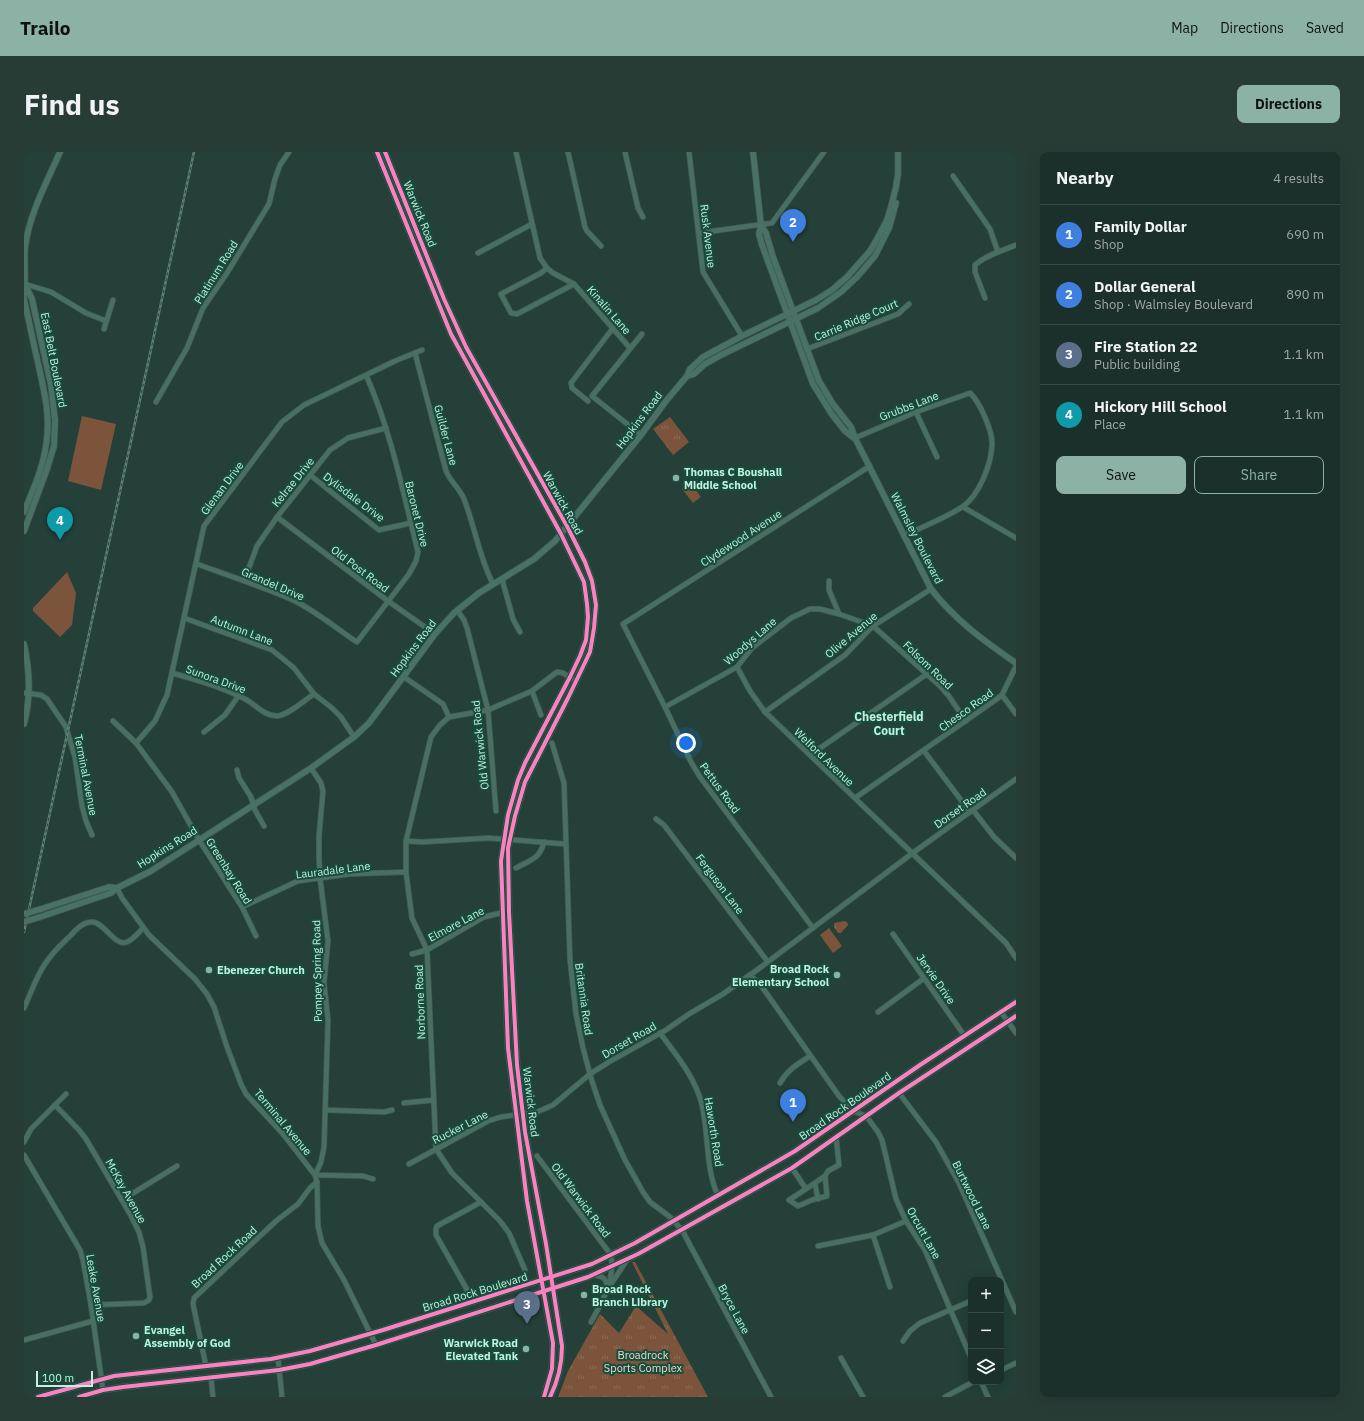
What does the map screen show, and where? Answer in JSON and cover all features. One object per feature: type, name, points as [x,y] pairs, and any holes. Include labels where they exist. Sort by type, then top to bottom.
[{"type":"main road","name":"East Belt Boulevard","points":[[24,512],[40,471],[46,445],[48,414],[24,298],[24,262],[28,234],[41,197],[60,152]]},
{"type":"main road","name":"Warwick Road","points":[[377,152],[450,334],[561,534],[584,582],[587,604],[588,617],[586,640],[570,678],[525,763],[512,799],[503,838],[500,861],[508,1048],[515,1115],[527,1201],[553,1343],[552,1369],[544,1397]]},
{"type":"main road","name":"Warwick Road","points":[[385,152],[444,300],[466,347],[567,526],[592,581],[596,606],[590,652],[525,782],[510,839],[507,866],[517,1065],[522,1113],[552,1277],[561,1337],[562,1355],[558,1375],[550,1397]]},
{"type":"main road","name":"Walmsley Boulevard","points":[[753,152],[761,225],[759,234],[789,321],[813,384],[819,395],[845,431],[855,438]]},
{"type":"main road","name":"Hopkins Road","points":[[24,922],[111,893],[117,888],[151,871],[311,768],[354,737],[369,723],[435,634],[457,610],[472,598],[543,552],[561,534],[641,435],[672,393],[687,376],[690,369],[702,357],[717,348],[816,300],[837,286],[857,267],[874,245],[884,227],[893,201],[898,174],[898,152]]},
{"type":"main road","name":"Hopkins Road","points":[[687,376],[694,374],[705,364],[721,354],[818,308],[841,292],[857,277],[875,256],[886,236],[893,215],[901,179],[902,152]]},
{"type":"main road","name":"Walmsley Boulevard","points":[[761,225],[766,233],[819,381],[833,404],[851,427],[855,438],[931,589],[960,622],[1016,663]]},
{"type":"main road","name":"East Belt Boulevard","points":[[24,531],[54,446],[55,420],[51,385],[32,299],[25,284]]},
{"type":"main road","points":[[717,348],[721,354]]},
{"type":"main road","points":[[24,512],[33,506]]},
{"type":"main road","points":[[24,644],[28,664],[26,693],[28,708],[24,724]]},
{"type":"main road","name":"Hopkins Road","points":[[24,914],[109,887],[117,888]]},
{"type":"main road","name":"Broad Rock Boulevard","points":[[38,1397],[102,1379],[134,1373],[278,1358],[317,1350],[542,1281],[592,1264],[635,1243],[796,1151],[964,1035],[1016,1002]]},
{"type":"main road","name":"Broad Rock Boulevard","points":[[79,1397],[103,1390],[279,1370],[310,1364],[376,1345],[554,1289],[593,1275],[626,1260],[682,1230],[792,1168],[899,1093],[1016,1016]]},
{"type":"street","name":"Platinum Road","points":[[156,402],[187,348],[203,308],[227,272],[268,204],[280,165],[289,152]]},
{"type":"street","points":[[516,152],[540,258],[547,268],[553,273],[574,284]]},
{"type":"street","points":[[568,152],[585,227],[601,246]]},
{"type":"street","points":[[625,152],[638,208],[643,217]]},
{"type":"street","name":"Rusk Avenue","points":[[689,152],[703,272],[742,336]]},
{"type":"street","points":[[699,233],[769,224],[774,222],[813,165],[824,152]]},
{"type":"street","points":[[953,176],[990,229],[998,252]]},
{"type":"street","points":[[478,253],[532,224]]},
{"type":"street","points":[[985,298],[974,268],[975,266],[979,262],[998,252],[1016,245]]},
{"type":"street","points":[[547,268],[501,294],[511,313],[517,314],[574,284]]},
{"type":"street","points":[[25,284],[51,292],[86,313],[106,321]]},
{"type":"street","name":"Kinalin Lane","points":[[574,284],[630,348]]},
{"type":"street","points":[[104,329],[113,300]]},
{"type":"street","name":"Carrie Ridge Court","points":[[807,349],[898,314],[909,304]]},
{"type":"street","points":[[588,401],[572,388],[571,383],[613,328]]},
{"type":"street","points":[[641,435],[592,396],[642,334]]},
{"type":"street","name":"Glenan Drive","points":[[136,743],[155,721],[167,695],[197,564],[204,526],[282,422],[304,404],[366,374],[422,350]]},
{"type":"street","name":"Guilder Lane","points":[[415,354],[446,471],[463,497],[470,515],[482,560],[493,584]]},
{"type":"street","name":"Baronet Drive","points":[[357,642],[388,602],[416,561],[418,552],[386,428],[366,374]]},
{"type":"street","name":"Grubbs Lane","points":[[855,438],[916,412],[970,393],[974,396],[988,423],[992,444],[988,467],[978,488],[963,507]]},
{"type":"street","points":[[916,412],[936,457]]},
{"type":"street","name":"Kelrae Drive","points":[[244,581],[258,546],[277,517],[330,450],[348,438],[386,428]]},
{"type":"street","points":[[46,445],[54,446]]},
{"type":"street","name":"Clydewood Avenue","points":[[623,624],[870,466]]},
{"type":"street","name":"Dylisdale Drive","points":[[310,475],[379,530],[411,523]]},
{"type":"street","points":[[904,536],[963,507],[1016,538]]},
{"type":"street","name":"Old Post Road","points":[[277,517],[388,602],[435,634]]},
{"type":"street","name":"Grandel Drive","points":[[197,564],[296,602],[320,616],[357,642]]},
{"type":"street","points":[[502,579],[512,619],[520,632]]},
{"type":"street","points":[[829,582],[830,590],[839,614]]},
{"type":"street","name":"Olive Avenue","points":[[765,712],[845,655],[873,626],[931,589]]},
{"type":"street","name":"Woodys Lane","points":[[665,707],[737,667],[752,648],[791,618],[810,609],[820,609],[839,614],[873,626]]},
{"type":"street","name":"Old Warwick Road","points":[[457,610],[464,620],[467,628],[488,710],[496,812]]},
{"type":"street","name":"Autumn Lane","points":[[184,618],[272,650],[294,668],[314,694],[332,708],[354,737]]},
{"type":"street","name":"Pettus Road","points":[[623,624],[691,762],[700,777],[813,928]]},
{"type":"street","name":"Folsom Road","points":[[873,626],[927,674],[948,695],[966,721]]},
{"type":"street","name":"Chesco Road","points":[[855,798],[981,711],[1002,694],[1016,666]]},
{"type":"street","name":"Welford Avenue","points":[[737,667],[750,691],[765,712],[1006,943],[1016,958]]},
{"type":"street","points":[[404,677],[443,704],[449,717],[488,710],[532,691],[557,672],[576,680]]},
{"type":"street","name":"Sunora Drive","points":[[172,673],[239,695],[265,713],[278,716],[285,714],[314,694]]},
{"type":"street","points":[[810,755],[927,674]]},
{"type":"street","points":[[532,691],[541,715]]},
{"type":"street","name":"Terminal Avenue","points":[[26,693],[41,695],[47,699],[56,710],[70,734],[82,806],[86,822],[92,835]]},
{"type":"street","points":[[1002,694],[1016,714]]},
{"type":"street","points":[[204,732],[225,715],[239,695]]},
{"type":"street","name":"Norborne Road","points":[[436,1149],[427,950],[412,918],[406,872],[406,841],[431,737],[440,725],[449,717]]},
{"type":"street","name":"Greenbay Road","points":[[113,721],[136,743],[172,792],[199,840],[242,907],[256,936]]},
{"type":"street","name":"Britannia Road","points":[[552,743],[564,783],[570,960],[576,1014],[582,1048],[600,1105],[625,1160],[642,1192],[650,1202],[674,1221],[682,1230]]},
{"type":"street","points":[[924,751],[971,811],[994,837],[1016,858]]},
{"type":"street","name":"Pompey Spring Road","points":[[311,768],[321,783],[323,791],[319,836],[320,878],[328,942],[324,983],[328,1020],[323,1156],[315,1175]]},
{"type":"street","points":[[238,770],[239,778],[251,797],[264,826]]},
{"type":"street","name":"Dorset Road","points":[[522,1113],[543,1110],[553,1105],[590,1074],[754,975],[768,962],[912,853],[1016,779]]},
{"type":"street","name":"Ferguson Lane","points":[[656,819],[664,824],[768,962]]},
{"type":"street","points":[[406,841],[422,842],[503,838],[565,844]]},
{"type":"street","points":[[516,868],[539,855],[544,842]]},
{"type":"street","name":"Lauradale Lane","points":[[242,907],[298,881],[350,874],[406,872]]},
{"type":"street","name":"Terminal Avenue","points":[[117,888],[122,898],[143,928],[195,979],[207,994],[214,1007],[227,1047],[246,1094],[283,1134],[315,1175],[318,1226],[322,1243],[344,1280],[376,1345]]},
{"type":"street","name":"Elmore Lane","points":[[412,954],[427,950],[484,917],[502,912],[509,912]]},
{"type":"street","points":[[24,1008],[41,971],[50,957],[80,926],[90,922],[98,923],[116,940],[124,943],[131,940],[143,928]]},
{"type":"street","name":"Jervie Drive","points":[[893,934],[923,979],[964,1035]]},
{"type":"street","points":[[754,975],[839,1096],[853,1111],[866,1116]]},
{"type":"street","points":[[878,1012],[923,979]]},
{"type":"street","points":[[1001,1012],[1016,1033]]},
{"type":"street","name":"Haworth Road","points":[[660,1033],[689,1073],[697,1088],[702,1106],[710,1169],[718,1196]]},
{"type":"street","points":[[780,1083],[789,1070],[810,1056]]},
{"type":"street","name":"Burtwood Lane","points":[[899,1093],[936,1142],[951,1169],[961,1188],[999,1277]]},
{"type":"street","points":[[24,1142],[31,1129],[66,1094]]},
{"type":"street","points":[[404,1103],[434,1100]]},
{"type":"street","name":"McKay Avenue","points":[[55,1105],[86,1138],[136,1225],[142,1243],[150,1296],[149,1300],[144,1303],[91,1305]]},
{"type":"street","points":[[325,1110],[384,1112],[392,1110]]},
{"type":"street","name":"Rucker Lane","points":[[409,1164],[488,1121],[522,1113]]},
{"type":"street","name":"Orcutt Lane","points":[[866,1116],[882,1140],[893,1191],[906,1220],[925,1250],[968,1351]]},
{"type":"street","points":[[825,1176],[827,1196],[798,1206],[789,1200],[815,1184],[825,1176],[828,1171],[839,1165],[836,1137]]},
{"type":"street","points":[[436,1149],[452,1173],[500,1221],[509,1234],[525,1270]]},
{"type":"street","name":"Leake Avenue","points":[[24,1155],[80,1250],[91,1305],[103,1390]]},
{"type":"street","name":"Old Warwick Road","points":[[537,1156],[611,1255],[613,1266],[608,1289],[591,1322]]},
{"type":"street","points":[[122,1200],[177,1166]]},
{"type":"street","points":[[792,1168],[806,1190]]},
{"type":"street","points":[[315,1175],[363,1176],[373,1179]]},
{"type":"street","name":"Broad Rock Road","points":[[206,1366],[193,1304],[194,1298],[276,1221],[298,1204],[316,1182]]},
{"type":"street","points":[[815,1184],[818,1199]]},
{"type":"street","points":[[474,1302],[436,1235],[436,1229],[437,1226],[481,1202]]},
{"type":"street","points":[[818,1246],[872,1235],[906,1220]]},
{"type":"street","name":"Bryce Lane","points":[[682,1230],[771,1397]]},
{"type":"street","points":[[872,1235],[890,1286]]},
{"type":"street","points":[[608,1289],[626,1260]]},
{"type":"street","points":[[593,1275],[601,1276],[605,1279],[607,1281],[608,1289]]},
{"type":"street","name":"Burtwood Lane","points":[[1004,1289],[1016,1312]]},
{"type":"street","points":[[903,1341],[914,1327],[968,1302]]},
{"type":"street","points":[[24,1340],[93,1321]]},
{"type":"street","points":[[278,1358],[282,1397]]},
{"type":"street","points":[[841,1358],[863,1397]]},
{"type":"street","points":[[1004,1369],[1016,1363]]},
{"type":"street","points":[[211,1378],[214,1397]]},
{"type":"street","points":[[944,1397],[968,1385]]},
{"type":"street","points":[[982,1385],[988,1397]]},
{"type":"green space","points":[[82,416],[116,424],[101,490],[68,481]]},
{"type":"green space","points":[[670,417],[689,442],[673,455],[653,429]]},
{"type":"green space","points":[[690,483],[701,497],[693,503],[682,489]]},
{"type":"green space","points":[[67,572],[76,593],[72,625],[60,637],[33,611],[33,608]]},
{"type":"green space","points":[[845,921],[848,925],[841,933],[838,933],[834,927],[834,923]]},
{"type":"green space","points":[[829,928],[842,946],[833,953],[820,935]]},
{"type":"green space","name":"Broadrock Sports Complex","points":[[632,1262],[635,1262],[708,1397],[558,1397],[568,1371],[600,1314],[619,1333],[636,1306],[668,1334]]},
{"type":"green space","points":[[625,1361],[642,1371],[630,1392],[613,1382]]},
{"type":"railway","points":[[24,932],[194,152]]},
{"type":"cycle path","points":[[377,152],[451,334],[561,534],[584,582],[587,604],[588,617],[586,640],[570,677],[525,763],[518,780],[508,815],[501,861],[508,1048],[527,1201],[553,1343],[552,1369],[544,1397]]},
{"type":"cycle path","points":[[385,152],[444,299],[466,347],[567,526],[585,562],[592,581],[596,605],[590,652],[525,782],[515,816],[508,848],[509,912],[517,1065],[525,1132],[546,1244],[562,1346],[559,1372],[550,1397]]},
{"type":"cycle path","points":[[38,1397],[114,1376],[271,1359],[310,1351],[383,1330],[592,1264],[635,1243],[795,1151],[920,1065],[1016,1002]]},
{"type":"cycle path","points":[[79,1397],[103,1390],[123,1387],[279,1370],[310,1364],[376,1345],[588,1277],[638,1254],[792,1168],[899,1093],[1016,1016]]},
{"type":"place","name":"Dollar General","points":[[793,242]]},
{"type":"place","name":"Thomas C Boushall Middle School","points":[[676,478]]},
{"type":"place","name":"Hickory Hill School","points":[[60,540]]},
{"type":"place","name":"Ebenezer Church","points":[[209,970]]},
{"type":"place","name":"Broad Rock Elementary School","points":[[837,975]]},
{"type":"place","name":"Family Dollar","points":[[793,1122]]},
{"type":"place","name":"Broad Rock Branch Library","points":[[584,1295]]},
{"type":"place","name":"Fire Station 22","points":[[527,1324]]},
{"type":"place","name":"Evangel Assembly of God","points":[[136,1336]]},
{"type":"place","name":"Warwick Road Elevated Tank","points":[[526,1349]]},
{"type":"district","name":"Chesterfield Court","points":[[889,723]]}]
